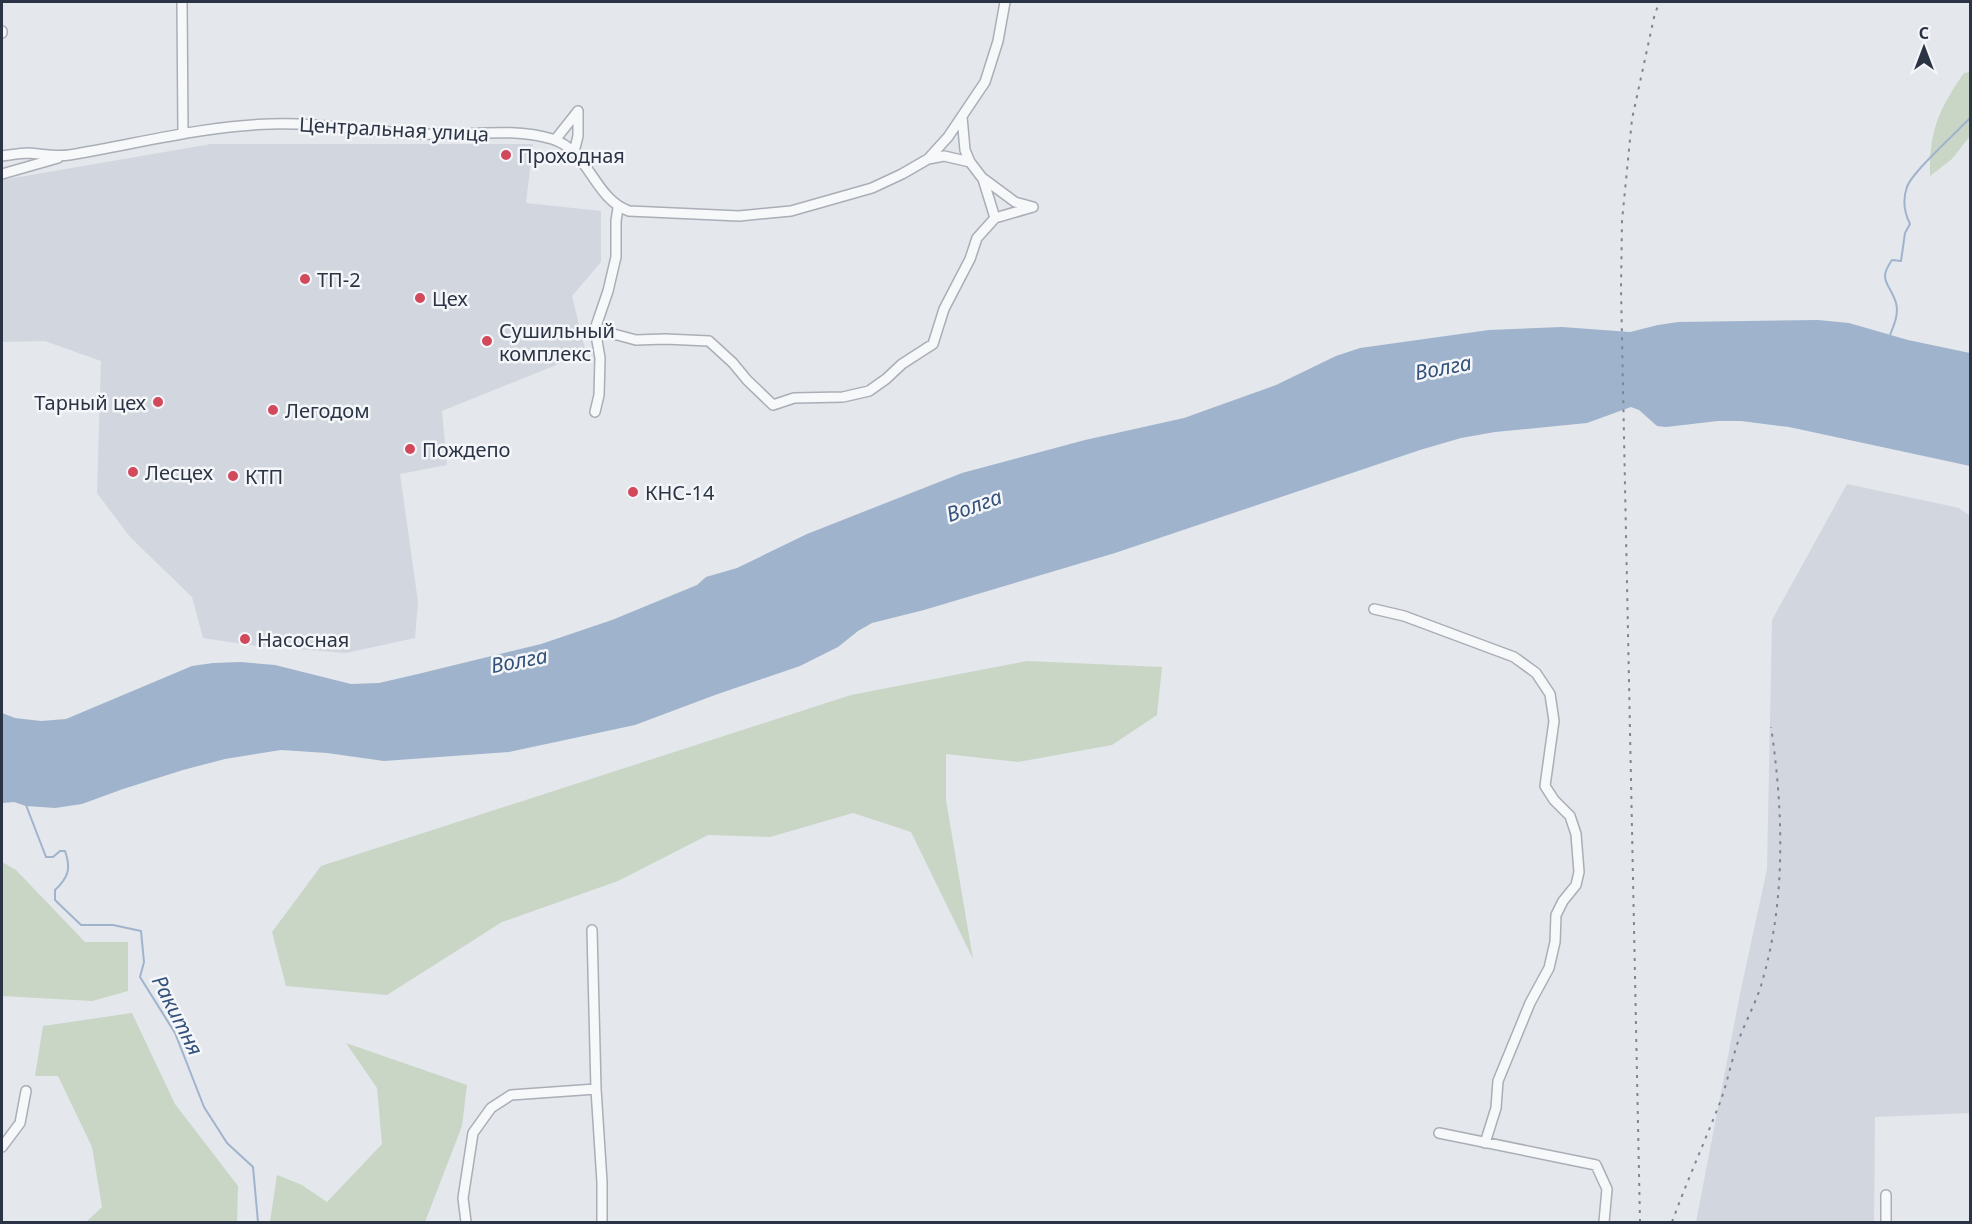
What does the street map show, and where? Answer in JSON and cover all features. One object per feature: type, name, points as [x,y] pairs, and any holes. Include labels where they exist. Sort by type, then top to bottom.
[{"type":"street","points":[[182,2],[183,133]]},
{"type":"street","points":[[928,159],[948,137],[985,82],[998,41],[1005,2]]},
{"type":"street","points":[[555,140],[578,111],[578,136],[574,152]]},
{"type":"street","points":[[594,329],[636,340],[709,341],[773,405],[794,398],[843,397],[869,391],[902,364],[933,344],[944,309],[970,259],[977,238],[995,218],[1034,207],[1015,202],[983,179],[970,162],[965,150],[962,117]]},
{"type":"street","name":"Центральная улица","points":[[2,156],[27,153],[66,156],[183,133],[271,124],[424,134],[540,136],[555,140],[574,152],[618,208]]},
{"type":"street","points":[[2,174],[66,156]]},
{"type":"street","points":[[595,412],[599,395],[600,358],[594,329],[608,291],[616,257],[618,208],[644,213],[739,216],[791,211],[872,188],[928,159],[944,156],[970,162]]},
{"type":"street","points":[[983,179],[995,218]]},
{"type":"street","points":[[1374,609],[1404,616],[1514,657],[1536,672],[1550,694],[1554,721],[1545,786],[1554,800],[1570,816],[1576,834],[1579,872],[1576,885],[1563,901],[1556,915],[1555,942],[1549,968],[1530,1003],[1498,1081],[1496,1108],[1485,1143]]},
{"type":"street","points":[[592,930],[602,1222]]},
{"type":"street","points":[[466,1222],[463,1198],[473,1133],[491,1108],[512,1095],[596,1089]]},
{"type":"street","points":[[2,1147],[20,1122],[26,1091]]},
{"type":"street","points":[[1439,1133],[1596,1165],[1607,1189],[1604,1222]]},
{"type":"street","points":[[1886,1195],[1886,1222]]},
{"type":"shaded area","points":[[211,144],[533,144],[526,203],[601,211],[601,262],[572,296],[586,353],[442,411],[447,465],[400,474],[418,602],[415,638],[346,653],[249,645],[203,638],[192,597],[130,537],[97,493],[101,361],[45,341],[2,342],[2,180]]},
{"type":"shaded area","points":[[1847,484],[1959,508],[1970,516],[1970,1113],[1875,1117],[1874,1222],[1696,1222],[1740,994],[1767,869],[1772,620]]},
{"type":"green space","points":[[1970,72],[1970,136],[1952,159],[1930,176],[1931,146],[1937,121],[1955,86],[1964,73]]},
{"type":"green space","points":[[1027,661],[1162,667],[1157,715],[1112,745],[1018,762],[946,754],[946,800],[973,959],[911,832],[853,813],[770,837],[708,835],[618,881],[502,922],[387,995],[286,986],[272,932],[321,866],[851,695]]},
{"type":"green space","points":[[2,862],[16,870],[85,942],[128,942],[128,991],[92,1001],[2,996]]},
{"type":"green space","points":[[132,1013],[175,1104],[238,1186],[237,1222],[86,1222],[102,1207],[92,1147],[58,1076],[35,1076],[43,1026]]},
{"type":"green space","points":[[346,1043],[467,1085],[462,1126],[425,1222],[270,1222],[277,1175],[302,1185],[327,1202],[382,1144],[377,1088]]},
{"type":"water","name":"Волга","points":[[1818,320],[1849,323],[1908,340],[1970,353],[1970,466],[1789,427],[1741,421],[1657,426],[1639,410],[1631,407],[1587,423],[1495,432],[1461,438],[1115,553],[924,610],[872,623],[838,647],[800,666],[635,725],[509,752],[384,761],[327,753],[281,750],[225,759],[183,770],[82,804],[55,808],[26,806],[14,802],[2,803],[2,713],[15,718],[41,721],[66,719],[192,666],[213,663],[241,662],[275,665],[351,684],[379,683],[541,644],[612,620],[697,585],[706,577],[737,568],[807,534],[962,473],[1085,440],[1184,418],[1276,385],[1336,356],[1360,348],[1489,330],[1562,327],[1630,332],[1678,322]]},
{"type":"waterway","points":[[1890,335],[1896,319],[1897,307],[1886,282],[1885,273],[1892,260],[1901,261],[1905,233],[1910,224],[1904,206],[1907,187],[1926,162],[1970,118]]},
{"type":"waterway","name":"Ракитня","points":[[26,805],[46,857],[53,857],[60,851],[65,851],[67,857],[68,872],[55,890],[55,900],[81,925],[113,925],[141,931],[144,962],[140,977],[175,1033],[204,1107],[227,1143],[253,1167],[258,1222]]},
{"type":"railway","points":[[1640,1222],[1621,289],[1622,221],[1632,119],[1655,13],[1660,2]]},
{"type":"railway","points":[[1672,1222],[1721,1100],[1739,1039],[1762,983],[1771,945],[1779,883],[1780,851],[1778,789],[1771,727]]},
{"type":"place","name":"Проходная","points":[[506,155]]},
{"type":"place","name":"ТП-2","points":[[305,279]]},
{"type":"place","name":"Цех","points":[[420,298]]},
{"type":"place","name":"Сушильный комплекс","points":[[487,341]]},
{"type":"place","name":"Тарный цех","points":[[158,402]]},
{"type":"place","name":"Легодом","points":[[273,410]]},
{"type":"place","name":"Пождепо","points":[[410,449]]},
{"type":"place","name":"Лесцех","points":[[133,472]]},
{"type":"place","name":"КТП","points":[[233,476]]},
{"type":"place","name":"КНС-14","points":[[633,492]]},
{"type":"place","name":"Насосная","points":[[245,639]]}]
